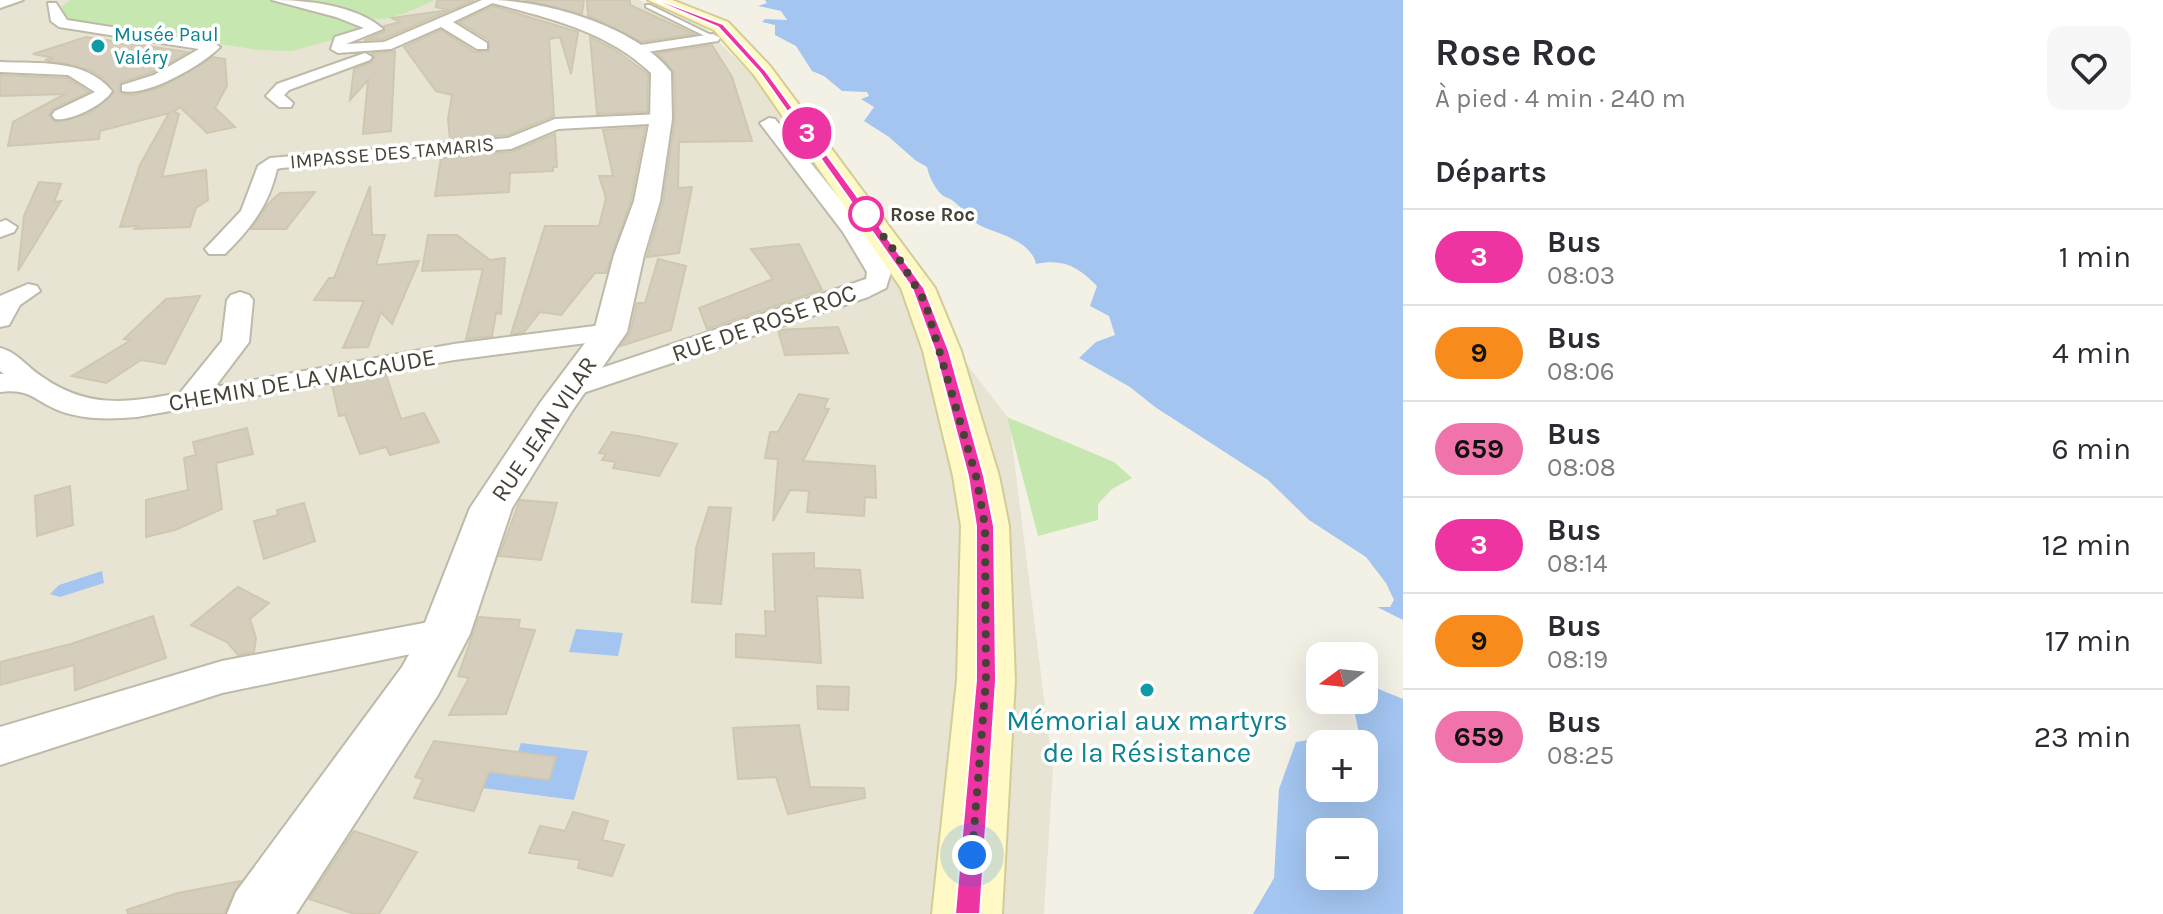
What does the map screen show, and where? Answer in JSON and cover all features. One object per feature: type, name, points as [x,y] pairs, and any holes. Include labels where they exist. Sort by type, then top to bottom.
[{"type":"main road","points":[[653,3],[713,21],[728,32],[762,71],[866,229],[925,302],[976,476],[985,526],[986,680],[967,914]]},
{"type":"street","points":[[0,4],[17,0]]},
{"type":"street","points":[[278,0],[317,7],[360,20],[376,29],[340,40],[338,49]]},
{"type":"street","points":[[338,49],[386,46],[495,0]]},
{"type":"street","name":"RUE JEAN VILAR","points":[[259,914],[395,722],[445,634],[491,508],[610,332],[629,255],[647,201],[661,119],[661,72],[634,50],[602,32],[495,0]]},
{"type":"street","points":[[51,3],[58,21],[64,24],[213,47],[133,89]]},
{"type":"street","points":[[441,21],[482,46]]},
{"type":"street","points":[[634,50],[713,38]]},
{"type":"street","points":[[338,49],[384,65]]},
{"type":"street","points":[[285,103],[274,96],[283,87],[365,57]]},
{"type":"street","points":[[0,67],[68,70],[80,73],[104,91],[102,95],[61,115]]},
{"type":"street","points":[[176,69],[180,75],[178,88]]},
{"type":"street","name":"IMPASSE DES TAMARIS","points":[[217,249],[251,215],[262,191],[268,166],[277,162],[511,143],[555,124],[661,119]]},
{"type":"street","points":[[769,123],[866,229]]},
{"type":"street","name":"RUE DE ROSE ROC","points":[[570,388],[859,292],[877,283],[879,272],[866,229]]},
{"type":"street","points":[[0,319],[10,300],[28,291]]},
{"type":"street","points":[[191,399],[235,342],[240,300]]},
{"type":"street","name":"CHEMIN DE LA VALCAUDE","points":[[0,356],[14,382],[78,410],[111,411],[454,352],[610,332]]},
{"type":"street","points":[[0,746],[222,677],[445,634]]},
{"type":"lane","points":[[653,3],[713,38]]},
{"type":"shaded area","points":[[0,0],[639,0],[705,28],[762,85],[920,303],[1009,419],[1053,770],[1044,914],[0,914]]},
{"type":"green space","points":[[70,0],[268,0],[310,8],[372,29],[292,51],[259,50],[67,21],[61,7]]},
{"type":"green space","points":[[287,0],[435,0],[404,14],[383,19]]},
{"type":"green space","points":[[1007,417],[1114,462],[1132,478],[1112,489],[1098,504],[1098,520],[1038,536]]},
{"type":"water","points":[[765,0],[1403,0],[1403,620],[1377,607],[1390,607],[1394,600],[1386,583],[1366,557],[1309,520],[1268,480],[1155,407],[1130,387],[1079,358],[1096,342],[1115,335],[1109,316],[1090,306],[1097,286],[1084,274],[1062,263],[1036,264],[1028,249],[1005,235],[981,226],[941,194],[927,167],[864,121],[874,107],[861,99],[869,96],[867,92],[842,91],[824,76],[812,71],[796,46],[775,35],[775,25],[762,22],[765,19],[787,20],[781,11],[758,6],[767,3]]},
{"type":"water","points":[[102,571],[104,583],[60,597],[50,594],[59,585]]},
{"type":"water","points":[[576,629],[623,633],[618,656],[569,652]]},
{"type":"water","points":[[1378,688],[1403,699],[1403,914],[1253,914],[1274,878],[1279,789],[1296,742],[1306,740],[1306,802],[1378,802],[1378,730],[1358,730],[1355,714],[1378,714]]},
{"type":"water","points":[[521,743],[588,751],[574,800],[483,788],[489,772],[549,779],[556,757],[518,752]]},
{"type":"building","points":[[437,0],[474,0],[383,39],[364,40],[384,32],[384,26],[400,22],[392,18],[449,10],[436,7]]},
{"type":"building","points":[[524,0],[584,0],[582,14]]},
{"type":"building","points":[[587,0],[630,0],[630,5],[694,34],[641,42],[588,16]]},
{"type":"building","points":[[493,6],[578,32],[571,74],[560,37],[549,39],[554,116],[507,135],[450,140],[448,119],[452,95],[436,91],[404,47],[441,30],[475,52],[489,51],[489,40],[459,22]]},
{"type":"building","points":[[86,37],[188,52],[153,72],[121,82],[119,91],[122,94],[133,95],[161,87],[213,57],[225,59],[227,86],[215,108],[235,127],[207,133],[180,107],[174,112],[179,114],[162,177],[206,170],[208,200],[196,208],[190,227],[120,227],[140,165],[169,113],[100,131],[99,139],[8,146],[13,122],[65,94],[0,96],[0,75],[67,78],[89,92],[53,109],[49,115],[55,122],[88,114],[114,93],[103,78],[90,70],[45,60],[54,58],[33,54]]},
{"type":"building","points":[[590,37],[614,49],[648,74],[647,112],[597,114]]},
{"type":"building","points":[[712,45],[732,77],[752,141],[679,142],[678,188],[692,187],[679,253],[647,257],[663,202],[675,119],[674,72],[657,53]]},
{"type":"building","points":[[395,51],[391,131],[363,134],[368,80],[350,100],[354,69],[372,62],[375,56],[372,53]]},
{"type":"building","points":[[645,127],[631,200],[606,273],[595,273],[561,315],[540,312],[524,332],[511,334],[545,226],[599,226],[606,198],[599,176],[613,176],[603,130]]},
{"type":"building","points":[[555,134],[557,167],[553,167],[553,171],[510,173],[509,192],[435,196],[441,158],[511,152]]},
{"type":"building","points":[[39,182],[61,184],[54,202],[61,201],[18,271],[24,216]]},
{"type":"building","points":[[370,186],[372,235],[385,235],[376,265],[419,261],[392,324],[381,312],[368,347],[343,348],[364,301],[314,300],[329,278],[334,278]]},
{"type":"building","points":[[315,192],[286,229],[251,229],[268,204],[280,193]]},
{"type":"building","points":[[428,235],[457,235],[490,260],[505,258],[501,314],[496,313],[492,336],[466,339],[483,269],[422,271]]},
{"type":"building","points":[[799,244],[822,290],[707,329],[699,308],[773,279],[751,249]]},
{"type":"building","points":[[658,259],[686,266],[671,330],[621,346],[630,333],[637,303],[645,303]]},
{"type":"building","points":[[200,296],[165,364],[141,360],[106,383],[72,376],[131,340],[124,339],[166,299]]},
{"type":"building","points":[[838,327],[848,353],[785,355],[778,330]]},
{"type":"building","points":[[386,375],[401,419],[424,413],[439,442],[390,455],[386,447],[360,454],[345,415],[339,416],[332,385]]},
{"type":"building","points":[[799,394],[828,399],[824,408],[829,409],[803,461],[875,466],[876,498],[865,497],[864,516],[807,512],[809,491],[790,490],[773,521],[778,459],[765,458],[770,432],[778,432]]},
{"type":"building","points":[[247,428],[253,454],[216,463],[222,509],[175,530],[146,537],[146,500],[188,490],[184,458],[196,455],[193,442]]},
{"type":"building","points":[[612,432],[677,444],[659,476],[613,468],[616,462],[602,460],[606,454],[599,453]]},
{"type":"building","points":[[70,486],[73,525],[37,536],[35,496]]},
{"type":"building","points":[[520,500],[557,503],[541,560],[499,556]]},
{"type":"building","points":[[304,503],[315,541],[264,559],[254,521],[278,515],[277,510]]},
{"type":"building","points":[[709,507],[731,508],[721,604],[692,602],[696,548]]},
{"type":"building","points":[[814,553],[814,568],[860,570],[863,598],[817,596],[821,663],[736,657],[736,634],[766,636],[765,611],[775,612],[773,554]]},
{"type":"building","points":[[238,587],[269,603],[250,619],[256,638],[254,652],[238,655],[227,642],[191,625]]},
{"type":"building","points":[[153,616],[166,658],[75,690],[74,665],[0,685],[0,662],[71,644]]},
{"type":"building","points":[[479,617],[520,620],[518,628],[535,630],[506,714],[449,715],[469,678],[458,676]]},
{"type":"building","points":[[817,686],[849,687],[848,710],[818,709]]},
{"type":"building","points":[[799,725],[810,787],[864,788],[865,798],[788,814],[776,777],[738,779],[733,728]]},
{"type":"building","points":[[434,741],[556,757],[549,780],[489,772],[474,811],[414,798],[423,779],[415,777]]},
{"type":"building","points":[[573,812],[608,821],[602,840],[624,845],[612,876],[578,868],[580,860],[529,853],[540,826],[565,831]]},
{"type":"building","points":[[354,831],[417,852],[379,914],[355,914],[309,899]]},
{"type":"building","points":[[240,881],[224,914],[128,914],[127,910],[178,893]]},
{"type":"bus line","name":"3","points":[[657,0],[721,26],[762,71],[893,249],[925,302],[942,351],[976,476],[985,526],[986,680],[967,914]]},
{"type":"place","name":"Musée Paul Valéry","points":[[98,46]]},
{"type":"place","name":"Rose Roc","points":[[866,214]]},
{"type":"place","name":"Mémorial aux martyrs de la Résistance","points":[[1147,690]]},
{"type":"route","points":[[866,214],[893,249],[925,302],[942,351],[976,476],[985,526],[986,680],[972,855]]}]
